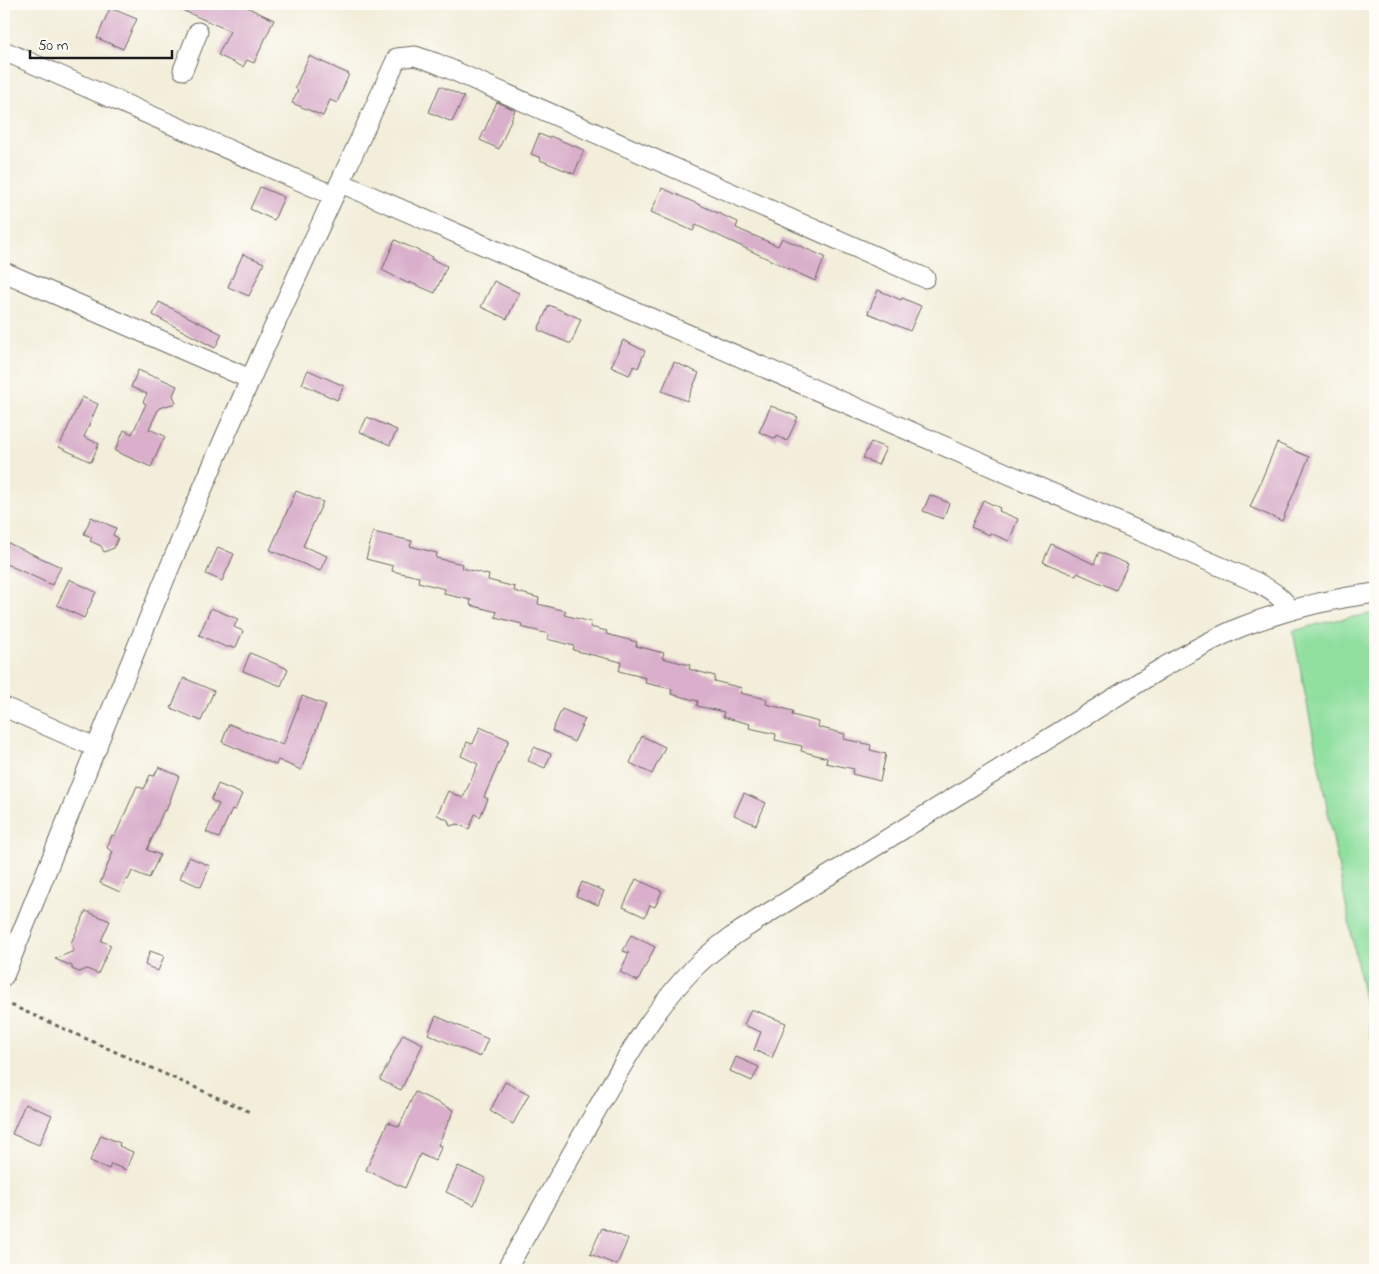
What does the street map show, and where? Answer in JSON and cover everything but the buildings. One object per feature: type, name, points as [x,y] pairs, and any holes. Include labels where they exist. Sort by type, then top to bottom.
[{"type":"street","points":[[183,70],[198,32]]},
{"type":"street","points":[[4,51],[322,191],[338,188],[1256,582],[1279,596],[1286,602],[1290,610]]},
{"type":"street","points":[[4,976],[151,612],[250,379],[286,296],[397,58],[415,56],[425,58],[925,278]]},
{"type":"street","points":[[4,272],[250,379]]},
{"type":"street","points":[[506,1270],[640,1036],[676,987],[696,966],[735,934],[1162,668],[1196,649],[1239,628],[1290,610],[1348,597],[1375,594]]},
{"type":"street","points":[[4,707],[97,748]]},
{"type":"path","points":[[4,1002],[252,1112]]},
{"type":"green space","points":[[1375,613],[1375,1056],[1293,631],[1326,622]]}]
